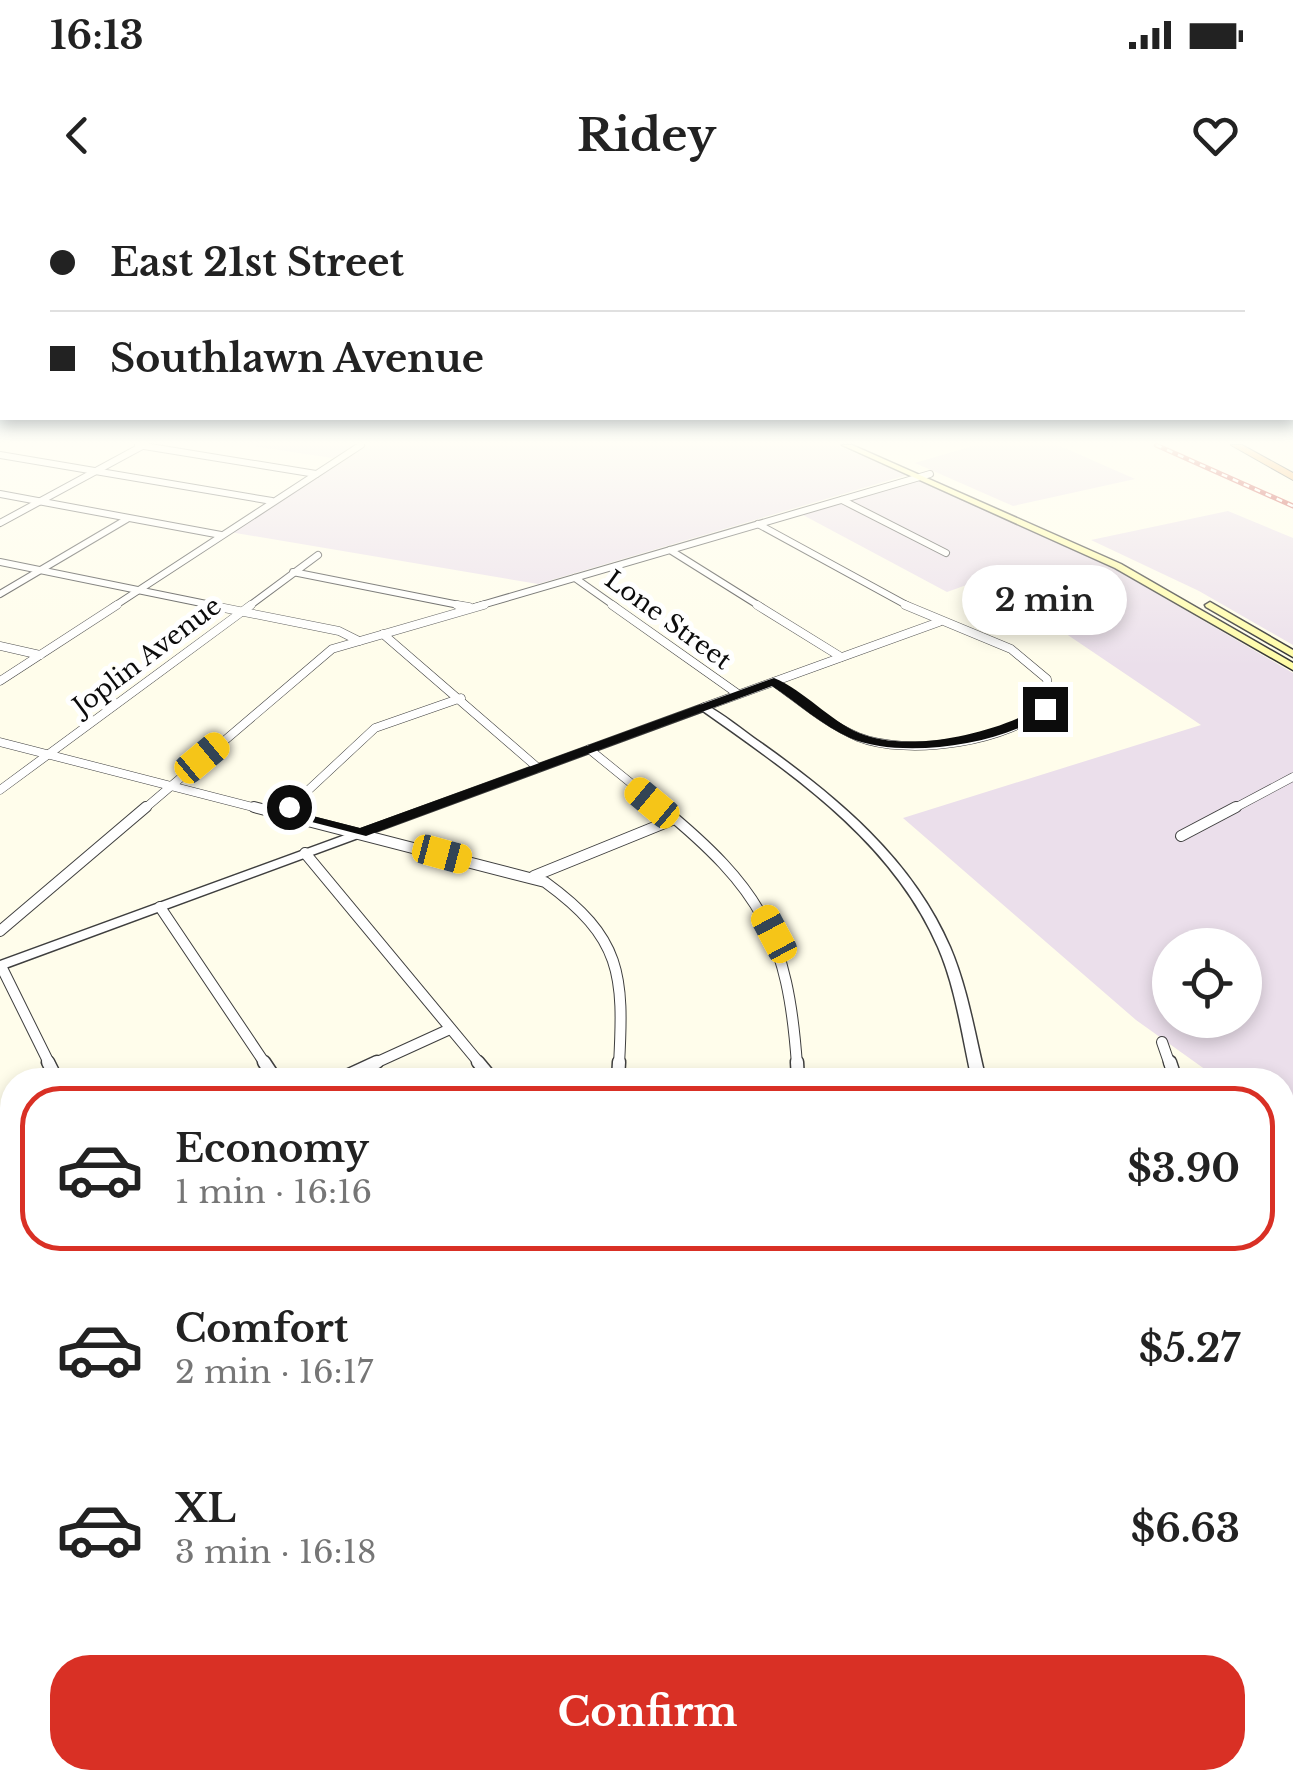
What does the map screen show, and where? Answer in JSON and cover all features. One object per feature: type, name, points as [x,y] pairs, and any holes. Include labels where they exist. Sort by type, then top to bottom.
[{"type":"main road","points":[[1019,519],[1118,566],[1293,667]]},
{"type":"main road","points":[[1028,519],[1137,566],[1293,654]]},
{"type":"street","points":[[0,594],[126,519]]},
{"type":"street","points":[[134,519],[222,535]]},
{"type":"street","points":[[0,681],[246,519]]},
{"type":"street","points":[[0,930],[330,651],[775,519]]},
{"type":"street","points":[[878,519],[946,554]]},
{"type":"street","points":[[758,524],[940,622],[1009,648],[1028,660],[1050,686],[1050,697],[1032,720],[995,734],[905,745],[852,735],[774,682]]},
{"type":"street","points":[[670,550],[841,657]]},
{"type":"street","name":"Joplin Avenue","points":[[0,790],[318,555]]},
{"type":"street","points":[[0,562],[339,631],[359,641]]},
{"type":"street","points":[[294,572],[473,608]]},
{"type":"street","name":"Lone Street","points":[[575,578],[738,694]]},
{"type":"street","points":[[51,1068],[0,966],[940,622]]},
{"type":"street","points":[[383,634],[538,768]]},
{"type":"street","points":[[0,646],[40,655]]},
{"type":"street","points":[[284,813],[374,728],[461,698]]},
{"type":"street","points":[[704,707],[818,790],[898,870],[946,952],[976,1068]]},
{"type":"street","points":[[0,742],[534,876],[590,913],[609,938],[622,992],[619,1068]]},
{"type":"street","points":[[589,749],[738,879],[774,934],[787,972],[797,1068]]},
{"type":"street","points":[[1181,836],[1293,778]]},
{"type":"street","points":[[534,876],[672,820]]},
{"type":"street","points":[[306,853],[483,1068]]},
{"type":"street","points":[[160,907],[268,1068]]},
{"type":"street","points":[[365,1068],[450,1030]]},
{"type":"street","points":[[1162,1042],[1172,1068]]},
{"type":"shaded area","points":[[249,519],[758,519],[538,584],[230,532]]},
{"type":"shaded area","points":[[811,519],[1005,519],[1106,564],[1293,673],[1293,1068],[1203,1068],[1161,1038],[1262,1038],[1262,928],[1152,928],[1152,1031],[903,818],[1201,725],[1053,625],[972,583],[947,592]]},
{"type":"shaded area","points":[[1189,519],[1248,519],[1293,538],[1293,645],[1199,591],[1091,540]]},
{"type":"route","points":[[289,807],[284,813],[361,833],[774,682],[852,735],[876,743],[966,741],[1015,728],[1045,709]]}]
